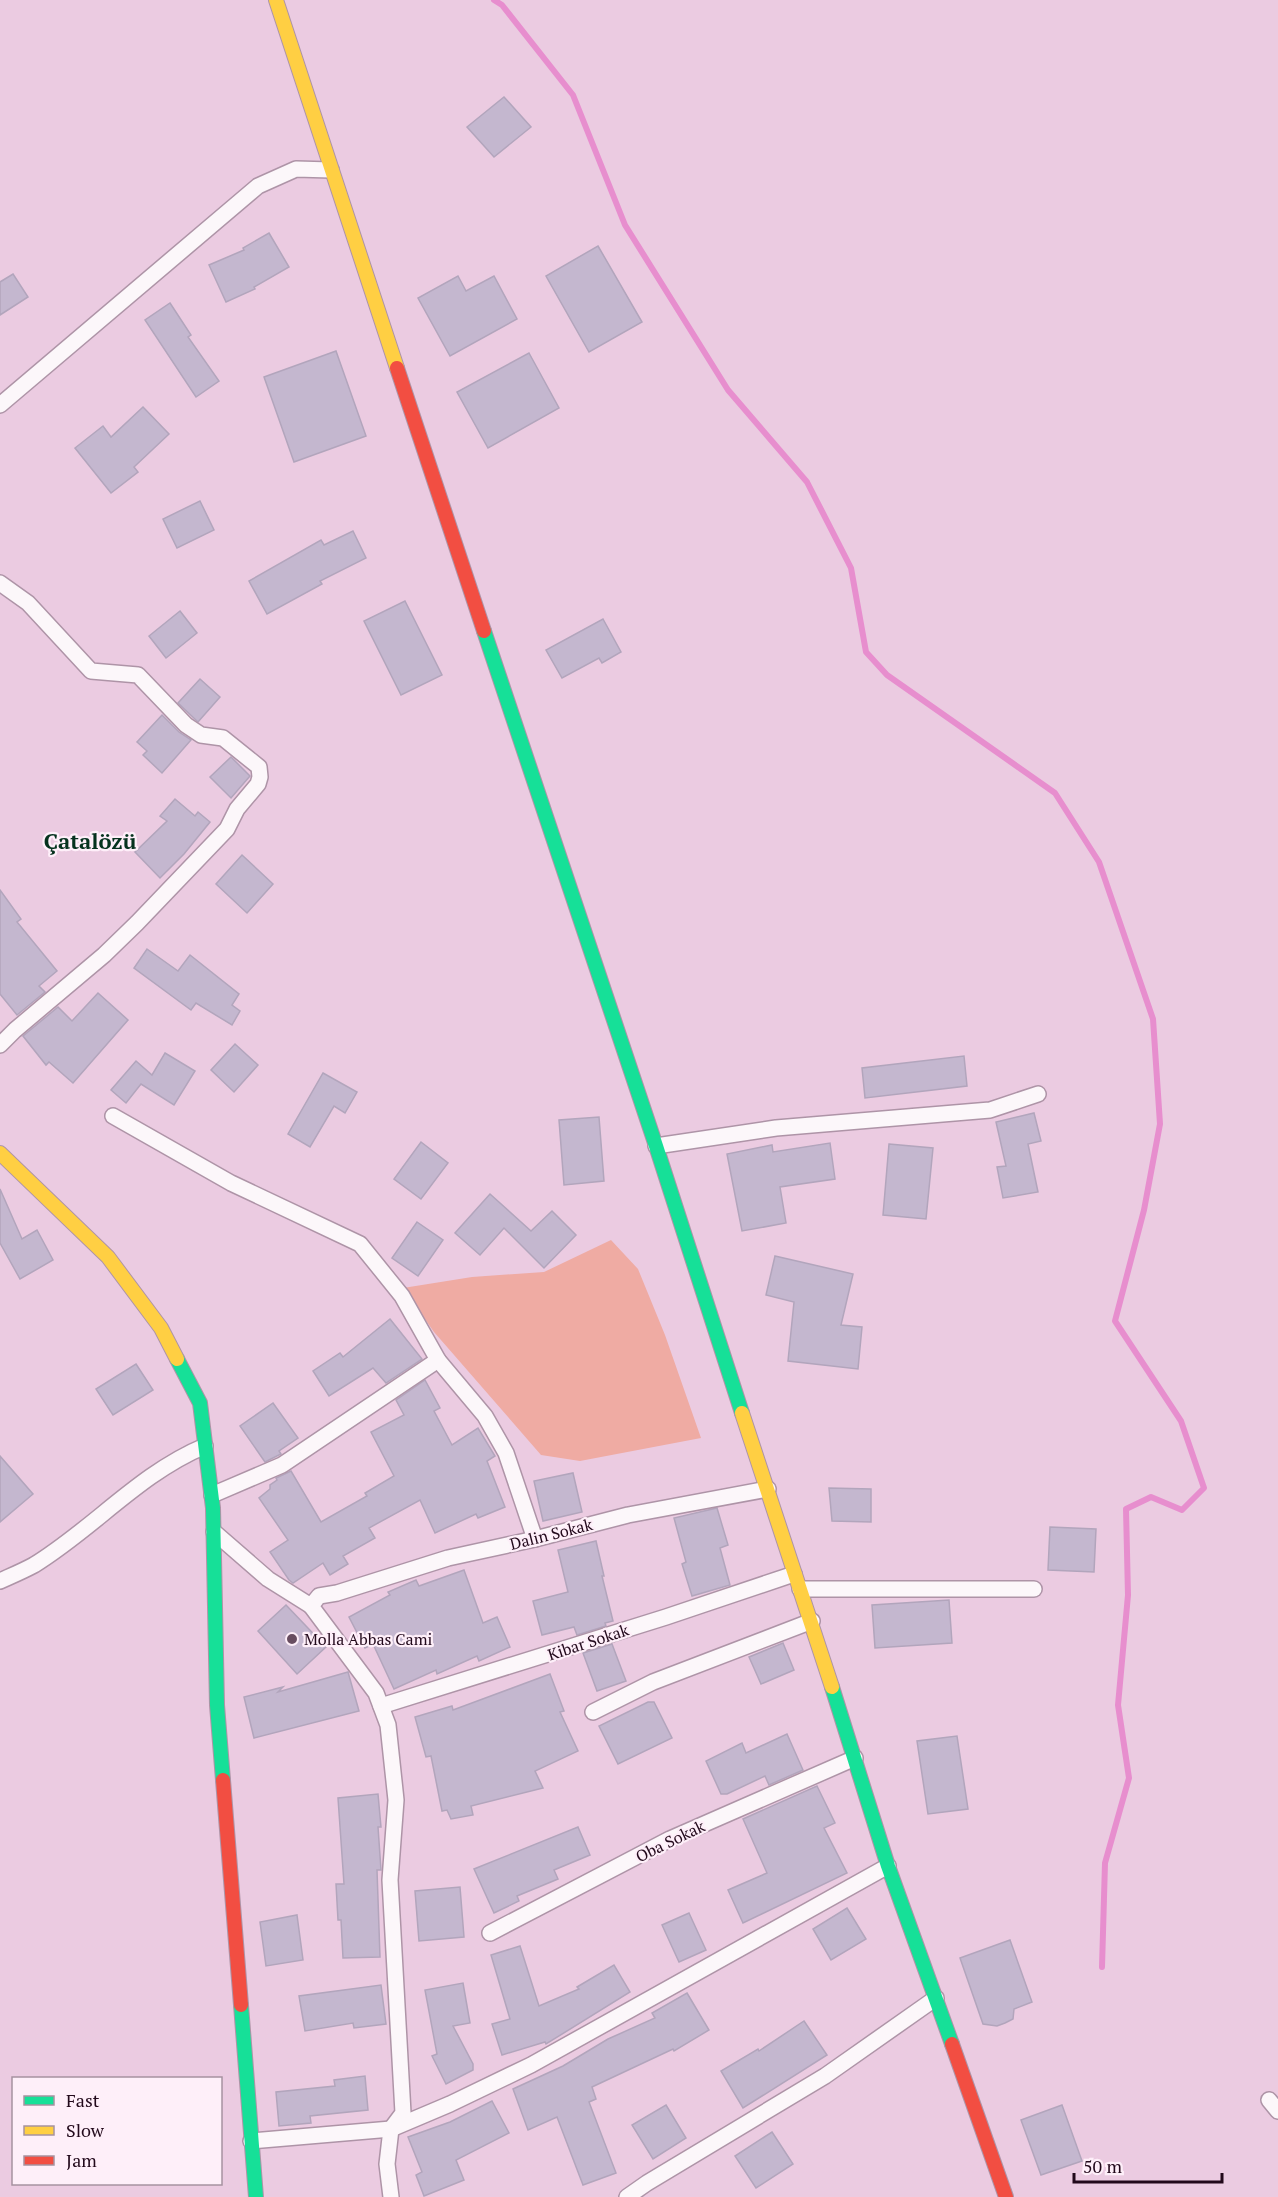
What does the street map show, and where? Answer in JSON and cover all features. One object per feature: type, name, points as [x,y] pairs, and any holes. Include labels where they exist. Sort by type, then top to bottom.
[{"type":"main road","points":[[276,0],[656,1146],[797,1582],[812,1621],[888,1866],[1005,2197]]},
{"type":"main road","points":[[0,1153],[108,1257],[161,1328],[200,1403],[212,1495],[217,1705],[256,2197]]},
{"type":"street","points":[[0,405],[258,186],[296,169],[331,170]]},
{"type":"street","points":[[0,583],[28,603],[78,659],[91,670],[138,675],[186,725],[201,735],[223,738],[259,767],[260,777],[258,784],[237,809],[227,829],[175,885],[104,955],[0,1045]]},
{"type":"street","points":[[656,1146],[777,1128],[990,1110],[1038,1094]]},
{"type":"street","points":[[113,1116],[231,1183],[360,1244],[402,1296],[438,1360],[485,1416],[507,1453],[536,1539]]},
{"type":"street","points":[[212,1495],[282,1465],[438,1360]]},
{"type":"street","points":[[0,1581],[33,1566],[144,1481],[205,1446]]},
{"type":"street","name":"Dalin Sokak","points":[[311,1606],[319,1596],[337,1593],[448,1558],[536,1539],[628,1515],[768,1489]]},
{"type":"street","points":[[214,1532],[268,1579],[311,1606],[376,1693],[388,1725],[396,1800],[390,1880],[403,2113],[391,2129],[387,2164],[391,2197]]},
{"type":"street","name":"Kibar Sokak","points":[[381,1706],[644,1624],[797,1582],[1034,1589]]},
{"type":"street","points":[[593,1712],[653,1682],[812,1621]]},
{"type":"street","name":"Oba Sokak","points":[[490,1933],[670,1839],[855,1758]]},
{"type":"street","points":[[252,2141],[391,2129],[450,2104],[531,2065],[888,1866]]},
{"type":"street","points":[[627,2197],[825,2076],[936,1998]]},
{"type":"shaded area","points":[[611,1240],[638,1269],[665,1335],[701,1438],[580,1461],[541,1455],[434,1332],[403,1288],[472,1277],[544,1272]]},
{"type":"building","points":[[504,97],[531,127],[494,157],[467,127]]},
{"type":"building","points":[[269,233],[289,267],[254,287],[255,289],[226,302],[209,265],[244,250],[243,248]]},
{"type":"building","points":[[598,246],[642,322],[589,352],[546,276]]},
{"type":"building","points":[[13,274],[28,297],[0,315],[0,282]]},
{"type":"building","points":[[458,276],[466,291],[494,276],[517,319],[450,356],[418,298]]},
{"type":"building","points":[[170,303],[191,335],[188,337],[219,381],[196,397],[145,320]]},
{"type":"building","points":[[336,351],[366,436],[294,462],[264,377]]},
{"type":"building","points":[[529,353],[559,408],[488,448],[457,392]]},
{"type":"building","points":[[143,407],[169,434],[134,467],[138,472],[111,493],[75,448],[103,426],[111,437]]},
{"type":"building","points":[[200,501],[214,530],[177,548],[163,519]]},
{"type":"building","points":[[353,531],[366,558],[320,581],[322,584],[267,614],[249,581],[321,540],[324,545]]},
{"type":"building","points":[[405,601],[442,675],[401,695],[364,621]]},
{"type":"building","points":[[180,611],[197,633],[166,658],[149,636]]},
{"type":"building","points":[[603,619],[621,652],[602,663],[599,658],[562,678],[546,650]]},
{"type":"building","points":[[200,679],[220,697],[198,722],[178,703]]},
{"type":"building","points":[[162,715],[191,740],[162,773],[143,755],[147,751],[137,742]]},
{"type":"building","points":[[231,757],[250,776],[231,798],[210,777]]},
{"type":"building","points":[[175,799],[195,816],[198,812],[210,822],[184,854],[160,878],[135,852],[167,821],[160,816]]},
{"type":"building","points":[[242,855],[273,884],[247,913],[216,884]]},
{"type":"building","points":[[0,890],[21,919],[17,922],[57,971],[39,986],[45,992],[17,1015],[0,994]]},
{"type":"building","points":[[147,949],[178,971],[190,955],[239,994],[232,1005],[240,1011],[232,1025],[196,1003],[191,1010],[134,968]]},
{"type":"building","points":[[98,993],[128,1020],[73,1083],[49,1062],[46,1065],[23,1036],[58,1007],[72,1021]]},
{"type":"building","points":[[235,1044],[258,1065],[234,1092],[211,1070]]},
{"type":"building","points":[[165,1053],[195,1071],[174,1105],[141,1084],[126,1103],[111,1090],[136,1061],[152,1075]]},
{"type":"building","points":[[964,1056],[967,1086],[865,1098],[862,1068]]},
{"type":"building","points":[[323,1073],[357,1092],[345,1113],[334,1106],[310,1147],[288,1134]]},
{"type":"building","points":[[1034,1113],[1041,1141],[1028,1144],[1038,1192],[1003,1198],[997,1167],[1006,1166],[996,1122]]},
{"type":"building","points":[[599,1117],[604,1181],[564,1185],[559,1120]]},
{"type":"building","points":[[421,1142],[448,1163],[421,1199],[394,1179]]},
{"type":"building","points":[[830,1143],[835,1179],[780,1187],[786,1223],[742,1231],[727,1154],[772,1145],[773,1152]]},
{"type":"building","points":[[889,1144],[933,1148],[926,1219],[883,1215]]},
{"type":"building","points":[[0,1189],[22,1239],[37,1230],[53,1260],[20,1279],[0,1243]]},
{"type":"building","points":[[490,1194],[531,1231],[552,1211],[576,1235],[544,1268],[504,1228],[480,1255],[455,1233]]},
{"type":"building","points":[[417,1222],[443,1240],[418,1276],[392,1258]]},
{"type":"building","points":[[775,1256],[853,1274],[841,1325],[862,1327],[858,1369],[788,1361],[794,1302],[766,1295]]},
{"type":"building","points":[[390,1319],[422,1359],[386,1383],[373,1368],[329,1396],[313,1371],[340,1353],[343,1357]]},
{"type":"building","points":[[136,1364],[153,1390],[113,1415],[96,1389]]},
{"type":"building","points":[[425,1380],[440,1408],[434,1411],[452,1445],[478,1428],[495,1456],[487,1461],[505,1507],[478,1518],[476,1514],[435,1533],[420,1500],[369,1528],[375,1538],[343,1556],[348,1564],[330,1575],[323,1563],[293,1583],[270,1552],[288,1540],[259,1498],[270,1489],[270,1485],[277,1480],[276,1478],[291,1471],[321,1522],[367,1496],[365,1493],[394,1476],[371,1432],[404,1415],[396,1400]]},
{"type":"building","points":[[273,1403],[298,1438],[279,1451],[281,1454],[265,1462],[240,1426]]},
{"type":"building","points":[[0,1456],[33,1494],[0,1522]]},
{"type":"building","points":[[573,1473],[582,1512],[543,1521],[534,1481]]},
{"type":"building","points":[[829,1488],[871,1489],[871,1522],[832,1521]]},
{"type":"building","points":[[717,1508],[728,1545],[720,1548],[730,1585],[692,1596],[682,1564],[686,1562],[674,1518]]},
{"type":"building","points":[[1050,1527],[1096,1529],[1094,1572],[1048,1570]]},
{"type":"building","points":[[596,1541],[613,1621],[605,1623],[606,1626],[577,1635],[574,1627],[542,1635],[533,1601],[568,1592],[558,1550]]},
{"type":"building","points":[[464,1570],[483,1623],[497,1617],[510,1647],[479,1661],[477,1656],[437,1674],[436,1670],[394,1689],[373,1644],[365,1648],[349,1617],[390,1595],[388,1592],[416,1580],[419,1586]]},
{"type":"building","points":[[949,1600],[952,1643],[875,1648],[872,1605]]},
{"type":"building","name":"Molla Abbas Cami","points":[[286,1605],[326,1647],[297,1674],[258,1631]]},
{"type":"building","points":[[783,1643],[794,1670],[761,1684],[749,1657]]},
{"type":"building","points":[[612,1644],[626,1681],[597,1691],[583,1653]]},
{"type":"building","points":[[348,1672],[359,1711],[254,1738],[244,1697],[283,1687],[278,1692]]},
{"type":"building","points":[[550,1674],[564,1711],[560,1712],[578,1751],[535,1771],[543,1788],[471,1806],[473,1815],[451,1819],[447,1810],[442,1811],[431,1756],[426,1757],[415,1717],[452,1706],[453,1710]]},
{"type":"building","points":[[648,1702],[654,1702],[672,1738],[618,1764],[599,1726]]},
{"type":"building","points":[[787,1734],[803,1770],[769,1785],[765,1776],[727,1794],[721,1794],[706,1761],[742,1743],[746,1753]]},
{"type":"building","points":[[957,1736],[968,1809],[928,1814],[917,1741]]},
{"type":"building","points":[[817,1786],[835,1823],[824,1828],[847,1873],[743,1923],[728,1890],[767,1873],[743,1819]]},
{"type":"building","points":[[378,1794],[381,1827],[378,1827],[381,1870],[377,1870],[380,1957],[343,1958],[336,1884],[344,1884],[338,1798]]},
{"type":"building","points":[[578,1827],[590,1855],[554,1870],[558,1879],[517,1896],[519,1901],[494,1913],[474,1869]]},
{"type":"building","points":[[460,1887],[464,1937],[419,1941],[415,1891]]},
{"type":"building","points":[[847,1908],[866,1939],[831,1960],[813,1929]]},
{"type":"building","points":[[689,1913],[706,1950],[679,1962],[662,1925]]},
{"type":"building","points":[[297,1915],[303,1960],[266,1966],[260,1922]]},
{"type":"building","points":[[1010,1940],[1032,2002],[1014,2009],[1013,2019],[1005,2023],[997,2026],[983,2024],[960,1958]]},
{"type":"building","points":[[520,1946],[539,2006],[579,1989],[577,1987],[614,1965],[630,1992],[546,2044],[545,2042],[502,2055],[492,2024],[510,2019],[491,1955]]},
{"type":"building","points":[[463,1983],[470,2023],[453,2026],[473,2064],[473,2070],[446,2084],[432,2056],[437,2054],[425,1990]]},
{"type":"building","points":[[381,1985],[386,2024],[354,2028],[353,2023],[305,2031],[299,1996]]},
{"type":"building","points":[[687,1993],[709,2030],[674,2051],[673,2049],[592,2087],[596,2099],[589,2102],[616,2173],[583,2185],[557,2117],[528,2130],[513,2089],[563,2066],[608,2039],[655,2018],[652,2013]]},
{"type":"building","points":[[804,2021],[827,2055],[743,2108],[721,2071],[758,2049],[759,2051]]},
{"type":"building","points":[[365,2076],[368,2110],[310,2116],[311,2123],[279,2126],[276,2092],[335,2086],[334,2080]]},
{"type":"building","points":[[492,2101],[509,2133],[456,2160],[464,2180],[424,2196],[416,2175],[422,2172],[408,2137],[450,2122]]},
{"type":"building","points":[[666,2105],[686,2138],[653,2159],[632,2125]]},
{"type":"building","points":[[1062,2105],[1082,2161],[1041,2175],[1021,2120]]},
{"type":"building","points":[[772,2132],[793,2164],[756,2188],[735,2156]]},
{"type":"waterway","points":[[494,0],[502,5],[573,95],[625,225],[728,390],[807,482],[851,568],[866,652],[887,675],[1055,793],[1099,862],[1153,1019],[1160,1124],[1144,1210],[1115,1321],[1181,1421],[1204,1488],[1182,1510],[1151,1497],[1126,1509],[1128,1595],[1118,1705],[1129,1778],[1105,1863],[1102,1967]]},
{"type":"traffic: fast","points":[[484,631],[656,1146],[742,1413]]},
{"type":"traffic: fast","points":[[177,1359],[200,1403],[213,1508],[217,1705],[223,1780]]},
{"type":"traffic: fast","points":[[832,1687],[888,1866],[952,2044]]},
{"type":"traffic: fast","points":[[241,2005],[256,2197]]},
{"type":"traffic: slow","points":[[276,0],[397,368]]},
{"type":"traffic: slow","points":[[0,1153],[108,1257],[161,1328],[177,1359]]},
{"type":"traffic: slow","points":[[742,1413],[832,1687]]},
{"type":"traffic: jam","points":[[397,368],[484,631]]},
{"type":"traffic: jam","points":[[223,1780],[241,2005]]},
{"type":"traffic: jam","points":[[952,2044],[1006,2197]]},
{"type":"place","name":"Molla Abbas Cami","points":[[292,1639]]},
{"type":"district","name":"Çatalözü","points":[[90,841]]}]
